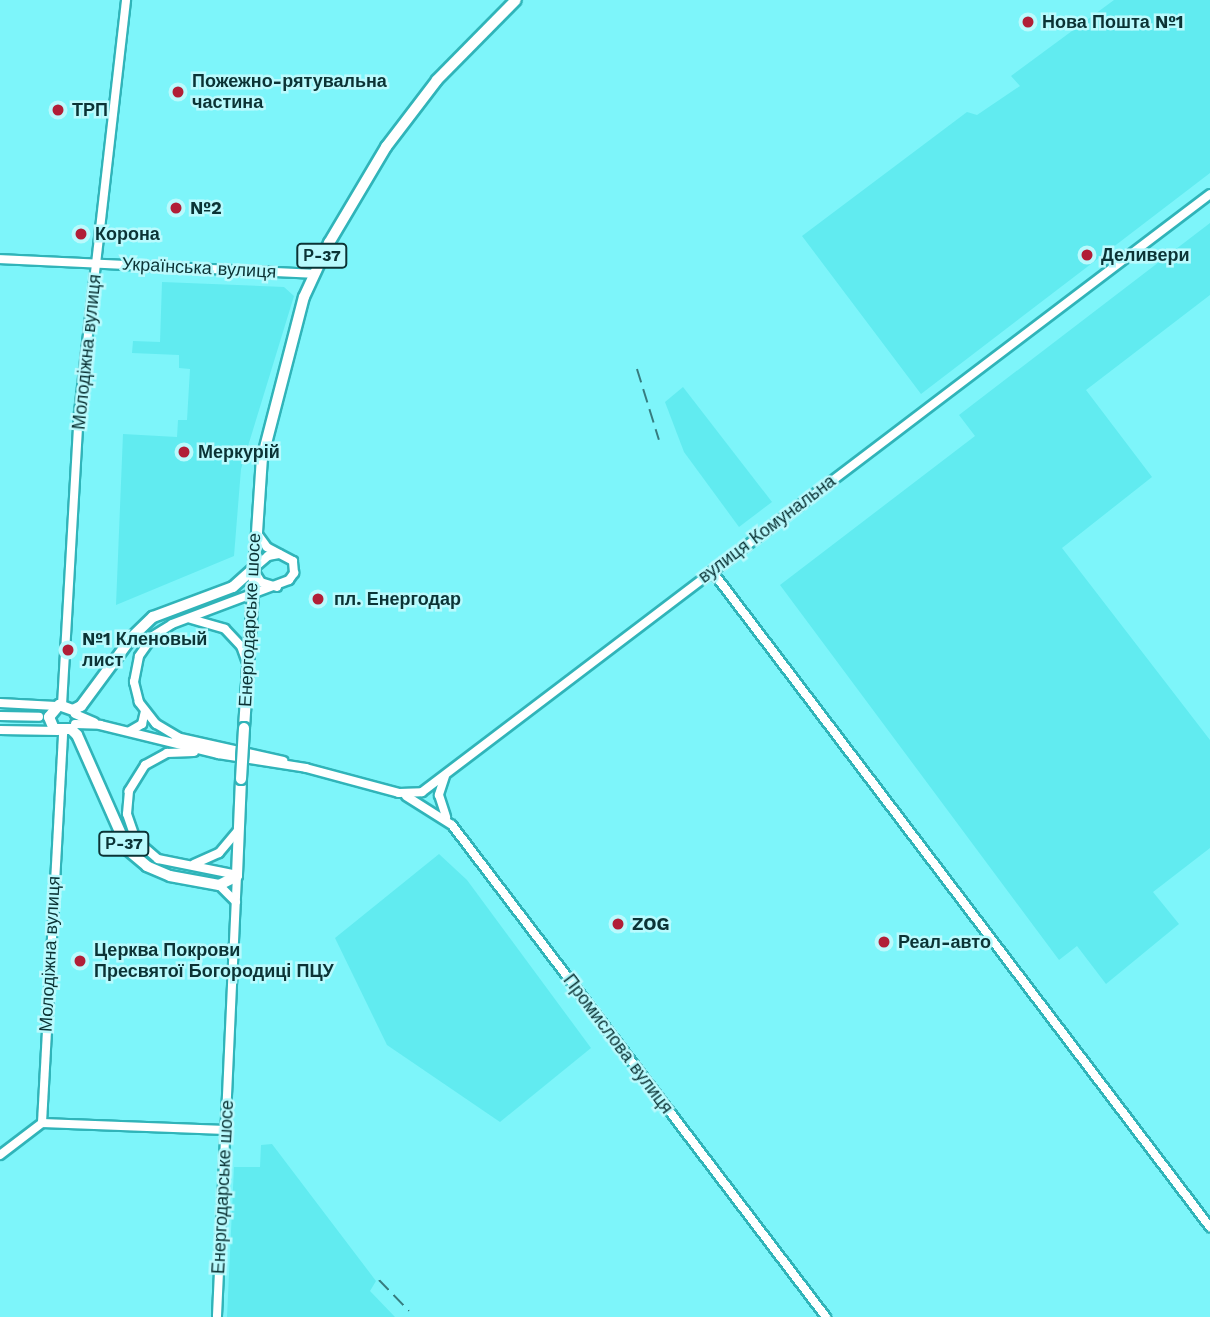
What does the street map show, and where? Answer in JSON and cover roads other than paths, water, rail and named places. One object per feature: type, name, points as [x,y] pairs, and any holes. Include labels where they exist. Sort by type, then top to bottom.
[{"type":"main road","name":"Енергодарське шосе","points":[[237,876],[255,527],[269,425],[314,274],[361,185],[412,110],[516,0]]},
{"type":"main road","points":[[67,709],[149,620],[229,588],[253,569]]},
{"type":"main road","name":"Р-37","points":[[67,709],[49,717],[67,729],[117,833],[134,857],[162,874],[214,884]]},
{"type":"main road","points":[[214,884],[237,876]]},
{"type":"street","name":"Молодіжна вулиця","points":[[42,1123],[67,729],[78,425],[126,0]]},
{"type":"street","name":"вулиця Комунальна","points":[[306,768],[393,792],[422,792],[1210,194]]},
{"type":"street","name":"Українська вулиця","points":[[0,259],[314,274]]},
{"type":"street","points":[[178,737],[145,711],[134,682],[139,656],[153,636],[181,621],[251,598],[289,580],[295,570],[290,558],[263,544],[255,527]]},
{"type":"street","points":[[277,587],[261,582],[253,569],[268,556],[281,554]]},
{"type":"street","points":[[712,571],[1210,1227]]},
{"type":"street","points":[[229,588],[232,604]]},
{"type":"street","points":[[181,621],[200,620],[225,629],[241,646],[247,664]]},
{"type":"street","points":[[0,703],[67,709],[100,725],[218,754]]},
{"type":"street","points":[[130,731],[142,723],[145,711]]},
{"type":"street","points":[[0,716],[39,718]]},
{"type":"street","points":[[0,730],[67,729],[100,725]]},
{"type":"street","points":[[130,731],[178,737],[306,768]]},
{"type":"street","points":[[237,876],[212,868],[183,866],[158,859],[136,840],[127,814],[129,791],[141,770],[162,755],[182,751],[306,768]]},
{"type":"street","points":[[445,775],[440,801],[452,825]]},
{"type":"street","name":"Промислова вулиця","points":[[393,792],[429,808],[452,825],[826,1317]]},
{"type":"street","points":[[183,866],[219,853],[239,828]]},
{"type":"street","points":[[212,868],[214,884],[236,903]]},
{"type":"street","name":"Енергодарське шосе","points":[[217,1317],[237,876]]},
{"type":"street","points":[[0,1155],[42,1123],[226,1130]]},
{"type":"railway","points":[[637,369],[659,440]]},
{"type":"railway","points":[[379,1280],[409,1311]]},
{"type":"place","name":"Нова Пошта №1","points":[[1028,22]]},
{"type":"place","name":"Пожежно-рятувальна частина","points":[[178,92]]},
{"type":"place","name":"ТРП","points":[[58,110]]},
{"type":"place","name":"№2","points":[[176,208]]},
{"type":"place","name":"Корона","points":[[81,234]]},
{"type":"place","name":"Деливери","points":[[1087,255]]},
{"type":"place","name":"Меркурій","points":[[184,452]]},
{"type":"place","name":"пл. Енергодар","points":[[318,599]]},
{"type":"place","name":"№1 Кленовый лист","points":[[68,650]]},
{"type":"place","name":"ZOG","points":[[618,924]]},
{"type":"place","name":"Реал-авто","points":[[884,942]]},
{"type":"place","name":"Церква Покрови Пресвятої Богородиці ПЦУ","points":[[80,961]]}]
